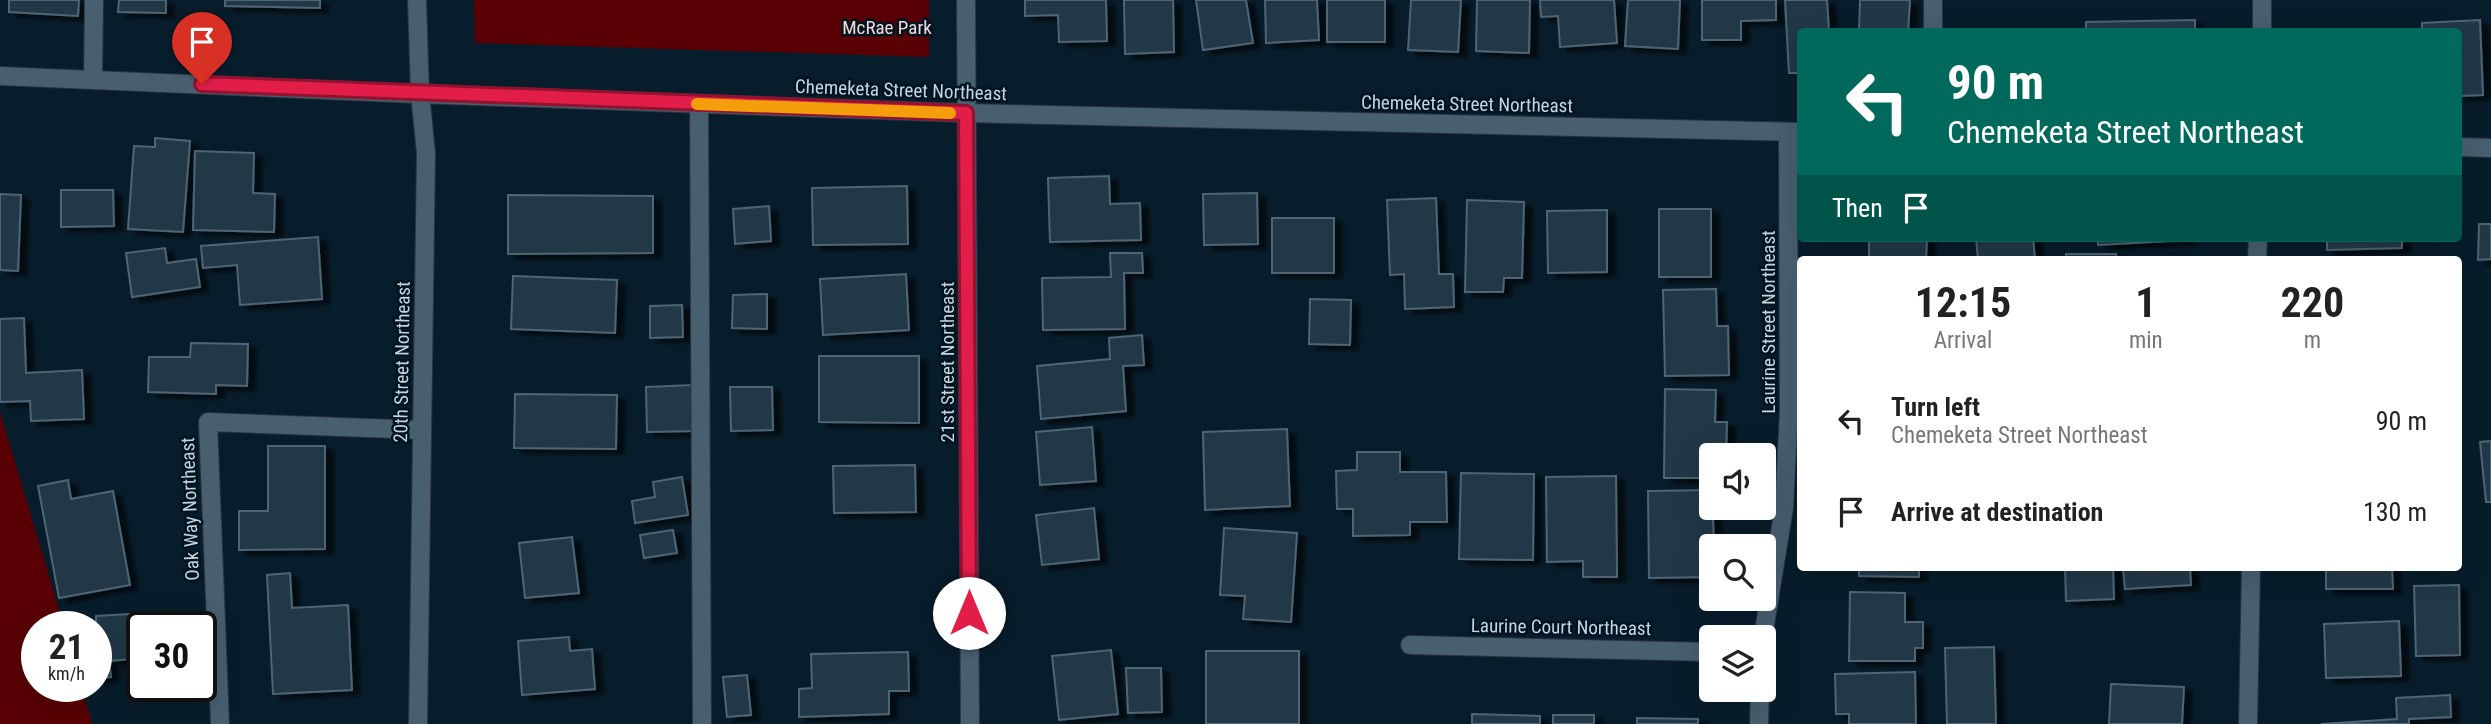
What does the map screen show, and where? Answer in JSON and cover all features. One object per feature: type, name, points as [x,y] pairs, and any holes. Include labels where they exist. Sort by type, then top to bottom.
[{"type":"street","points":[[93,80],[94,0]]},
{"type":"street","name":"20th Street Northeast","points":[[417,0],[420,94],[426,153],[418,724]]},
{"type":"street","name":"21st Street Northeast","points":[[966,0],[970,724]]},
{"type":"street","points":[[1933,0],[1933,28]]},
{"type":"street","points":[[2262,0],[2262,28]]},
{"type":"street","name":"Chemeketa Street Northeast","points":[[0,76],[966,113],[1795,132]]},
{"type":"street","points":[[699,104],[702,724]]},
{"type":"street","name":"Laurine Street Northeast","points":[[1765,625],[1784,509],[1787,460],[1795,132]]},
{"type":"street","points":[[2462,147],[2491,148]]},
{"type":"street","name":"Oak Way Northeast","points":[[220,724],[208,422],[422,430]]},
{"type":"street","points":[[2248,724],[2251,571]]},
{"type":"street","name":"Laurine Court Northeast","points":[[1410,645],[1699,652]]},
{"type":"street","points":[[1759,724],[1760,702]]},
{"type":"green space","name":"McRae Park","points":[[474,0],[929,0],[929,57],[475,43]]},
{"type":"green space","points":[[0,412],[60,611],[21,611],[21,702],[86,702],[92,724],[0,724]]},
{"type":"building","points":[[9,0],[79,0],[78,16],[9,12]]},
{"type":"building","points":[[119,0],[166,0],[166,13],[118,12]]},
{"type":"building","points":[[225,0],[320,0],[320,8],[225,6]]},
{"type":"building","points":[[1025,0],[1106,0],[1107,41],[1059,42],[1058,15],[1025,16]]},
{"type":"building","points":[[1124,0],[1173,0],[1174,52],[1125,54]]},
{"type":"building","points":[[1196,0],[1246,0],[1253,43],[1203,50]]},
{"type":"building","points":[[1265,0],[1317,0],[1319,40],[1266,43]]},
{"type":"building","points":[[1327,0],[1385,0],[1385,42],[1327,42]]},
{"type":"building","points":[[1411,0],[1461,0],[1458,52],[1408,50]]},
{"type":"building","points":[[1477,0],[1530,0],[1529,53],[1476,51]]},
{"type":"building","points":[[1540,0],[1614,0],[1617,43],[1560,47],[1558,16],[1541,17]]},
{"type":"building","points":[[1628,0],[1680,0],[1678,49],[1625,46]]},
{"type":"building","points":[[1702,0],[1776,0],[1776,20],[1741,21],[1741,40],[1702,40]]},
{"type":"building","points":[[1785,0],[1827,0],[1829,28],[1797,28],[1797,73],[1789,73]]},
{"type":"building","points":[[1860,0],[1910,0],[1908,28],[1859,28]]},
{"type":"building","points":[[2195,20],[2195,28],[2086,28],[2086,22]]},
{"type":"building","points":[[2480,20],[2483,95],[2462,96],[2462,28],[2422,28],[2422,23]]},
{"type":"building","points":[[155,138],[190,141],[183,232],[128,229],[134,146],[155,147]]},
{"type":"building","points":[[195,151],[254,153],[253,193],[275,194],[274,232],[193,230]]},
{"type":"building","points":[[1109,176],[1110,204],[1140,203],[1141,240],[1050,242],[1048,178]]},
{"type":"building","points":[[907,186],[908,244],[813,245],[812,188]]},
{"type":"building","points":[[61,190],[113,190],[114,226],[61,227]]},
{"type":"building","points":[[1257,193],[1258,244],[1204,245],[1203,194]]},
{"type":"building","points":[[0,194],[21,195],[18,271],[0,270]]},
{"type":"building","points":[[508,195],[653,196],[653,253],[508,254]]},
{"type":"building","points":[[1436,198],[1439,274],[1453,274],[1454,307],[1405,309],[1404,274],[1390,275],[1387,200]]},
{"type":"building","points":[[1467,200],[1524,202],[1522,278],[1504,278],[1503,292],[1465,292]]},
{"type":"building","points":[[769,206],[771,241],[735,244],[733,209]]},
{"type":"building","points":[[1659,209],[1711,209],[1711,277],[1659,277]]},
{"type":"building","points":[[1607,210],[1607,272],[1548,273],[1547,211]]},
{"type":"building","points":[[1272,218],[1334,218],[1334,273],[1272,273]]},
{"type":"building","points":[[2479,224],[2491,224],[2491,259],[2478,260]]},
{"type":"building","points":[[318,237],[322,299],[240,305],[237,265],[203,268],[201,246]]},
{"type":"building","points":[[1869,242],[1927,242],[1926,256],[1869,256]]},
{"type":"building","points":[[1976,242],[2033,242],[2035,256],[1978,256]]},
{"type":"building","points":[[2098,242],[2152,242],[2098,245]]},
{"type":"building","points":[[2327,242],[2402,242],[2402,248],[2327,250]]},
{"type":"building","points":[[165,248],[167,263],[196,259],[200,287],[132,297],[126,253]]},
{"type":"building","points":[[1110,253],[1142,253],[1143,273],[1124,273],[1125,329],[1043,330],[1042,278],[1111,277]]},
{"type":"building","points":[[2066,254],[2116,254],[2116,256]]},
{"type":"building","points":[[906,274],[909,330],[823,335],[820,279]]},
{"type":"building","points":[[513,276],[617,280],[615,333],[511,329]]},
{"type":"building","points":[[1716,289],[1717,326],[1728,326],[1729,375],[1665,376],[1663,290]]},
{"type":"building","points":[[767,294],[767,329],[732,328],[733,295]]},
{"type":"building","points":[[1310,299],[1351,300],[1350,345],[1309,344]]},
{"type":"building","points":[[682,305],[683,337],[650,338],[650,306]]},
{"type":"building","points":[[24,318],[26,373],[82,370],[84,419],[31,421],[30,401],[0,402],[0,319]]},
{"type":"building","points":[[1142,335],[1144,365],[1123,366],[1126,411],[1041,419],[1037,366],[1110,359],[1109,338]]},
{"type":"building","points":[[191,343],[248,344],[247,386],[216,385],[216,394],[148,392],[149,357],[190,357]]},
{"type":"building","points":[[819,356],[919,356],[919,423],[819,422]]},
{"type":"building","points":[[693,385],[694,431],[647,432],[646,387]]},
{"type":"building","points":[[730,387],[772,387],[773,430],[731,431]]},
{"type":"building","points":[[1665,389],[1716,390],[1715,422],[1727,422],[1726,443],[1699,443],[1699,478],[1664,478]]},
{"type":"building","points":[[515,394],[617,395],[616,449],[514,448]]},
{"type":"building","points":[[1092,427],[1096,481],[1040,485],[1036,432]]},
{"type":"building","points":[[1287,429],[1290,506],[1205,510],[1203,432]]},
{"type":"building","points":[[2491,441],[2491,502],[2486,502],[2480,442]]},
{"type":"building","points":[[268,446],[325,446],[325,549],[239,550],[239,511],[268,511]]},
{"type":"building","points":[[1357,452],[1400,452],[1400,472],[1446,472],[1447,522],[1410,522],[1410,535],[1353,536],[1353,509],[1337,509],[1336,471],[1357,470]]},
{"type":"building","points":[[915,465],[916,512],[834,513],[833,466]]},
{"type":"building","points":[[1461,473],[1534,474],[1533,560],[1459,559]]},
{"type":"building","points":[[1616,476],[1617,577],[1583,577],[1583,561],[1547,562],[1546,477]]},
{"type":"building","points":[[682,477],[688,515],[635,523],[632,501],[655,497],[653,482]]},
{"type":"building","points":[[68,480],[71,499],[113,491],[130,585],[59,598],[38,486]]},
{"type":"building","points":[[1699,490],[1699,520],[1713,520],[1714,534],[1699,534],[1699,577],[1649,578],[1648,491]]},
{"type":"building","points":[[1094,508],[1099,559],[1042,565],[1036,515]]},
{"type":"building","points":[[1224,528],[1297,533],[1291,622],[1243,619],[1245,596],[1220,595]]},
{"type":"building","points":[[673,530],[677,553],[644,558],[640,535]]},
{"type":"building","points":[[572,537],[579,593],[525,598],[519,543]]},
{"type":"building","points":[[1859,571],[1919,571],[1919,577],[1859,576]]},
{"type":"building","points":[[2065,571],[2113,571],[2114,599],[2066,601]]},
{"type":"building","points":[[2123,571],[2190,571],[2191,585],[2125,589]]},
{"type":"building","points":[[2326,571],[2392,571],[2393,589],[2326,589]]},
{"type":"building","points":[[290,573],[292,608],[348,605],[352,690],[273,694],[267,575]]},
{"type":"building","points":[[2459,585],[2460,655],[2416,656],[2414,586]]},
{"type":"building","points":[[1850,592],[1905,593],[1905,622],[1923,622],[1923,648],[1915,648],[1915,661],[1849,661]]},
{"type":"building","points":[[126,614],[126,660],[112,661],[112,615]]},
{"type":"building","points":[[2399,621],[2401,676],[2326,678],[2324,624]]},
{"type":"building","points":[[569,637],[570,651],[592,649],[595,689],[522,695],[518,641]]},
{"type":"building","points":[[1994,647],[1996,724],[1947,724],[1945,648]]},
{"type":"building","points":[[1111,650],[1118,714],[1059,720],[1052,656]]},
{"type":"building","points":[[1206,651],[1299,651],[1299,724],[1206,724]]},
{"type":"building","points":[[908,652],[909,691],[889,691],[889,714],[799,717],[799,689],[812,688],[811,654]]},
{"type":"building","points":[[1126,668],[1161,668],[1162,712],[1128,713]]},
{"type":"building","points":[[1915,672],[1916,724],[1849,724],[1849,714],[1836,714],[1835,674]]},
{"type":"building","points":[[747,675],[751,715],[727,717],[723,677]]},
{"type":"building","points":[[2111,684],[2184,687],[2182,724],[2109,724]]},
{"type":"building","points":[[2450,695],[2451,717],[2409,719],[2409,724],[2321,724],[2397,719],[2396,698]]},
{"type":"building","points":[[1472,714],[1540,716],[1540,724],[1472,724]]},
{"type":"building","points":[[1553,715],[1594,715],[1594,724],[1553,724]]},
{"type":"building","points":[[1637,718],[1698,719],[1698,724],[1637,724]]},
{"type":"slow traffic","points":[[697,104],[950,113]]},
{"type":"route","points":[[202,84],[966,113],[969,613]]}]
